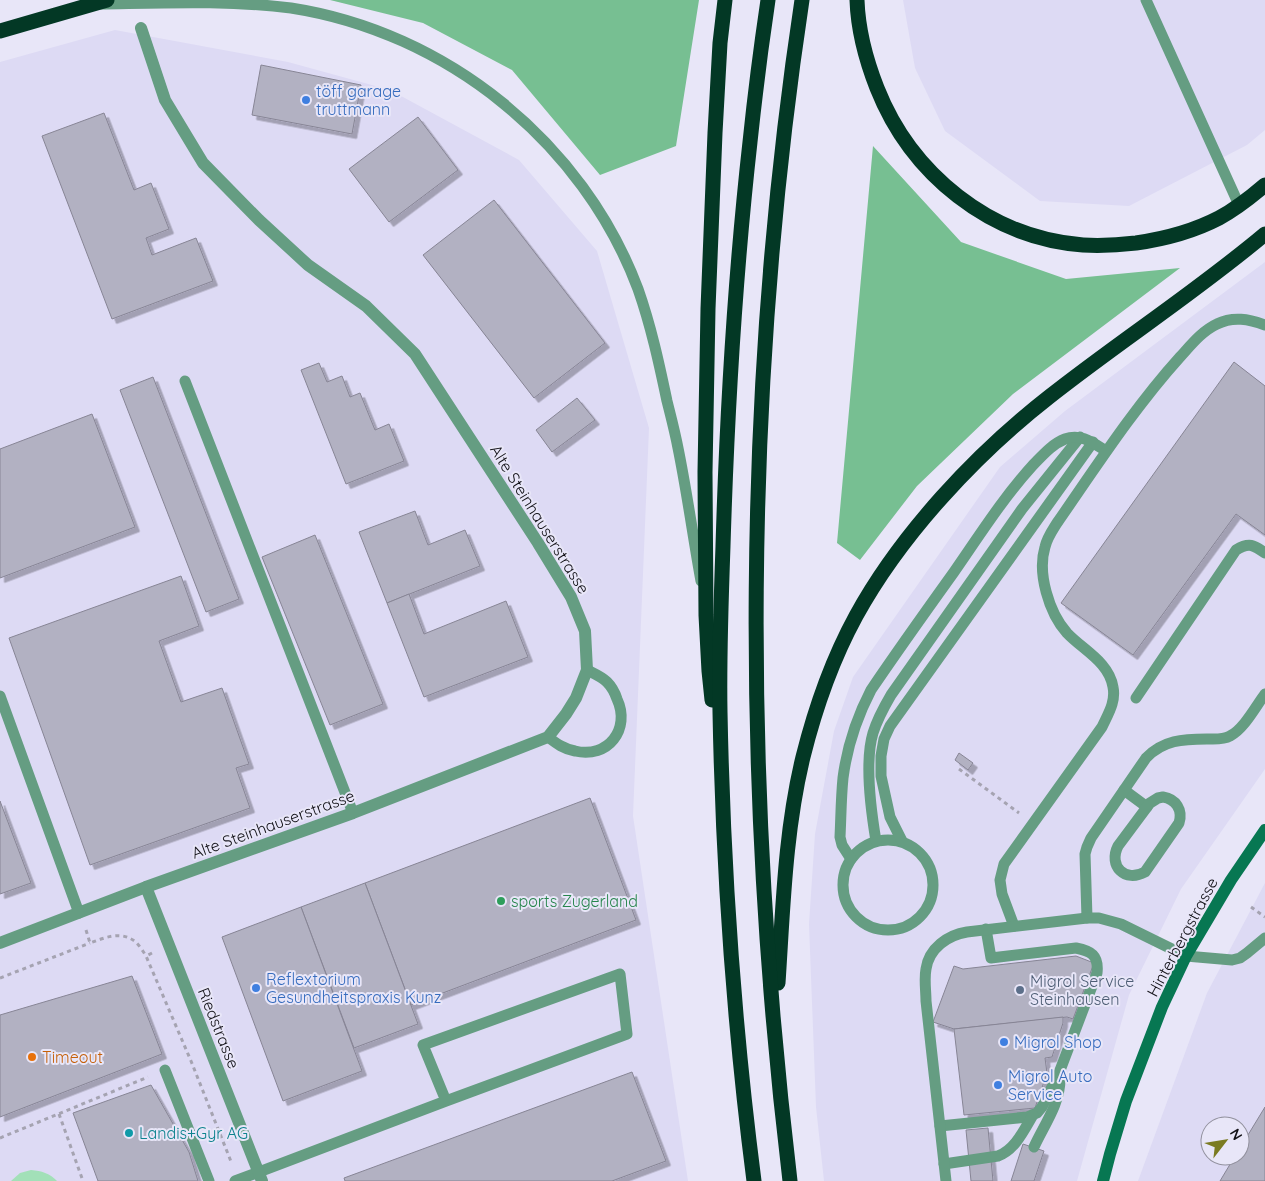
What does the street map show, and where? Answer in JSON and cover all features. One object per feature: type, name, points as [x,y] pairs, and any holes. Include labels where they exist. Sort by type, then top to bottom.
[{"type":"highway","points":[[723,809],[709,671],[706,615],[705,472],[708,309],[715,133],[720,43],[725,0]]},
{"type":"highway","points":[[754,1181],[736,1022],[729,926],[720,710],[721,604],[729,389],[736,290],[745,186],[768,0]]},
{"type":"highway","points":[[790,1181],[775,1041],[764,893],[759,766],[757,556],[768,300],[784,131],[802,0]]},
{"type":"highway","points":[[858,0],[861,32],[872,76],[891,118],[903,138],[929,171],[943,184],[973,206],[1005,224],[1041,238],[1077,244],[1104,245],[1143,242],[1162,239],[1199,227],[1218,218],[1265,185]]},
{"type":"highway","points":[[0,31],[101,2]]},
{"type":"highway","points":[[775,1041],[787,857],[802,760],[830,670],[847,632],[871,590],[924,517],[995,443],[1048,397],[1205,282],[1265,234]]},
{"type":"street","name":"Alte Steinhauserstrasse","points":[[0,943],[146,887],[353,813],[548,737],[576,698],[587,670],[585,631],[572,597],[415,354],[366,306],[308,265],[259,220],[203,163],[165,100],[141,28]]},
{"type":"street","name":"Hinterbergstrasse","points":[[1103,1181],[1126,1101],[1162,1007],[1186,956],[1231,880],[1265,830]]},
{"type":"street","name":"Riedstrasse","points":[[146,887],[260,1176]]},
{"type":"lane","points":[[1146,0],[1239,204]]},
{"type":"lane","points":[[101,2],[250,3],[321,13],[395,38],[433,56],[494,96],[525,121],[570,171],[604,219],[623,254],[637,289],[657,353],[678,449],[706,615]]},
{"type":"lane","points":[[1014,926],[1002,894],[1000,880],[1004,864],[1102,727],[1111,710],[1114,697],[1113,686],[1108,673],[1098,660],[1068,634],[1054,614],[1048,599],[1043,573],[1044,547],[1106,451],[1159,380],[1195,340],[1210,327],[1218,323],[1247,319],[1265,325]]},
{"type":"lane","points":[[185,381],[353,813]]},
{"type":"lane","points":[[850,859],[840,837],[843,778],[853,732],[862,707],[871,690],[1004,500],[1041,456],[1063,440],[1072,437],[1080,437],[1093,442],[1106,451]]},
{"type":"lane","points":[[876,841],[869,786],[869,755],[872,735],[879,717],[891,695],[1022,510],[1080,437]]},
{"type":"lane","points":[[902,841],[890,816],[881,776],[881,756],[884,739],[890,726],[1093,442]]},
{"type":"lane","points":[[1136,698],[1236,550],[1249,545],[1265,553]]},
{"type":"lane","points":[[548,737],[560,747],[577,752],[593,752],[606,747],[617,735],[622,720],[621,706],[614,690],[606,681],[587,670]]},
{"type":"lane","points":[[1087,918],[1085,854],[1087,847],[1091,838],[1146,758],[1153,750],[1170,743],[1189,738],[1219,739],[1232,735],[1243,725],[1265,694]]},
{"type":"lane","points":[[0,696],[80,913]]},
{"type":"lane","points":[[1124,790],[1147,807]]},
{"type":"lane","points":[[1158,798],[1168,798],[1180,809],[1180,818],[1177,827],[1148,868],[1137,876],[1128,875],[1119,869],[1114,860],[1115,855],[1118,846],[1147,807],[1158,798]]},
{"type":"lane","points":[[888,839],[902,841],[914,848],[925,858],[931,870],[934,886],[931,901],[923,914],[911,924],[897,930],[882,930],[867,926],[855,916],[846,903],[842,888],[844,873],[850,859],[861,848],[876,841],[888,839]]},
{"type":"lane","points":[[946,1181],[926,1001],[926,969],[932,954],[939,945],[958,933],[1087,918],[1100,918],[1120,924],[1186,956],[1232,960],[1240,958],[1265,938]]},
{"type":"lane","points":[[940,1126],[1027,1117],[1037,1113],[1042,1107],[1059,1072],[1097,972],[1097,961],[1090,951],[1076,948],[990,958],[986,929]]},
{"type":"lane","points":[[237,1180],[260,1176],[446,1101],[627,1034],[620,974],[423,1045],[446,1101]]},
{"type":"lane","points":[[165,1070],[209,1181]]},
{"type":"lane","points":[[1034,1147],[1052,1111],[1060,1086],[1059,1072]]},
{"type":"lane","points":[[944,1164],[1005,1154],[1033,1115]]},
{"type":"path","points":[[959,768],[1033,823]]},
{"type":"path","points":[[1251,907],[1265,917]]},
{"type":"path","points":[[80,913],[90,943]]},
{"type":"path","points":[[0,978],[108,937],[122,935],[134,941],[146,956],[191,1061],[237,1180]]},
{"type":"path","points":[[146,956],[167,942]]},
{"type":"path","points":[[0,1138],[165,1070]]},
{"type":"path","points":[[59,1114],[83,1181]]},
{"type":"shaded area","points":[[903,0],[1265,0],[1265,130],[1247,145],[1129,206],[1040,201],[945,131],[915,68]]},
{"type":"shaded area","points":[[115,30],[288,62],[390,90],[519,160],[597,251],[649,428],[633,816],[688,1181],[0,1181],[0,62]]},
{"type":"shaded area","points":[[1265,262],[1265,769],[1181,889],[1129,995],[1077,1181],[824,1181],[816,1107],[809,924],[815,834],[834,731],[853,677],[1000,467],[1065,411]]},
{"type":"shaded area","points":[[1265,883],[1265,1181],[1138,1181],[1207,993]]},
{"type":"green space","points":[[330,0],[699,0],[676,146],[600,175],[512,70],[423,23]]},
{"type":"green space","points":[[873,146],[961,242],[1066,279],[1180,268],[1013,394],[917,486],[860,560],[837,543]]},
{"type":"green space","points":[[31,1170],[45,1173],[57,1181],[11,1181],[20,1173]]},
{"type":"building","name":"töff garage truttmann","points":[[261,65],[361,85],[352,134],[252,115]]},
{"type":"building","points":[[104,113],[134,190],[151,183],[169,229],[146,238],[152,255],[196,238],[213,281],[112,319],[42,136]]},
{"type":"building","points":[[418,117],[458,170],[389,222],[349,169]]},
{"type":"building","points":[[494,200],[605,343],[534,398],[423,255]]},
{"type":"building","points":[[1234,362],[1265,386],[1265,535],[1236,514],[1133,655],[1061,603]]},
{"type":"building","points":[[319,363],[327,382],[342,376],[350,397],[360,393],[375,430],[389,424],[404,461],[346,484],[301,370]]},
{"type":"building","points":[[153,377],[239,599],[206,612],[120,390]]},
{"type":"building","points":[[577,398],[595,420],[552,452],[536,430]]},
{"type":"building","points":[[92,414],[135,527],[0,578],[0,449]]},
{"type":"building","points":[[415,511],[428,545],[465,530],[480,566],[387,603],[359,532]]},
{"type":"building","points":[[315,535],[383,704],[330,725],[262,557]]},
{"type":"building","points":[[181,576],[199,626],[159,641],[181,702],[222,688],[249,764],[236,768],[250,808],[90,865],[9,638]]},
{"type":"building","points":[[409,594],[424,634],[506,601],[528,657],[424,697],[387,603]]},
{"type":"building","points":[[959,753],[973,763],[968,770],[955,760]]},
{"type":"building","name":"sports Zugerland","points":[[590,798],[636,920],[411,1005],[365,883]]},
{"type":"building","points":[[0,801],[31,883],[0,894]]},
{"type":"building","points":[[365,883],[418,1024],[354,1048],[301,907]]},
{"type":"building","points":[[301,907],[362,1071],[283,1101],[222,937]]},
{"type":"building","points":[[1076,956],[1094,963],[1073,1019],[1067,1017],[954,1029],[933,1022],[954,966],[963,969]]},
{"type":"building","points":[[132,976],[162,1054],[0,1117],[0,1015]]},
{"type":"building","points":[[1063,1017],[1063,1023],[1052,1057],[1045,1058],[1047,1073],[1035,1108],[964,1115],[954,1029]]},
{"type":"building","points":[[632,1072],[666,1161],[612,1181],[345,1181],[344,1178]]},
{"type":"building","name":"Landis+Gyr AG","points":[[151,1085],[189,1152],[198,1181],[98,1181],[73,1113]]},
{"type":"building","points":[[1265,1107],[1265,1181],[1220,1181],[1229,1166],[1250,1166],[1250,1132]]},
{"type":"building","points":[[988,1128],[993,1181],[971,1181],[966,1130]]},
{"type":"building","points":[[1023,1144],[1044,1151],[1034,1181],[1011,1181]]},
{"type":"place","name":"töff garage truttmann","points":[[306,100]]},
{"type":"place","name":"sports Zugerland","points":[[501,901]]},
{"type":"place","name":"Reflextorium Gesundheitspraxis Kunz","points":[[256,988]]},
{"type":"place","name":"Migrol Service Steinhausen","points":[[1020,990]]},
{"type":"place","name":"Migrol Shop","points":[[1004,1042]]},
{"type":"place","name":"Timeout","points":[[32,1057]]},
{"type":"place","name":"Migrol Auto Service","points":[[998,1085]]},
{"type":"place","name":"Landis+Gyr AG","points":[[129,1133]]}]
